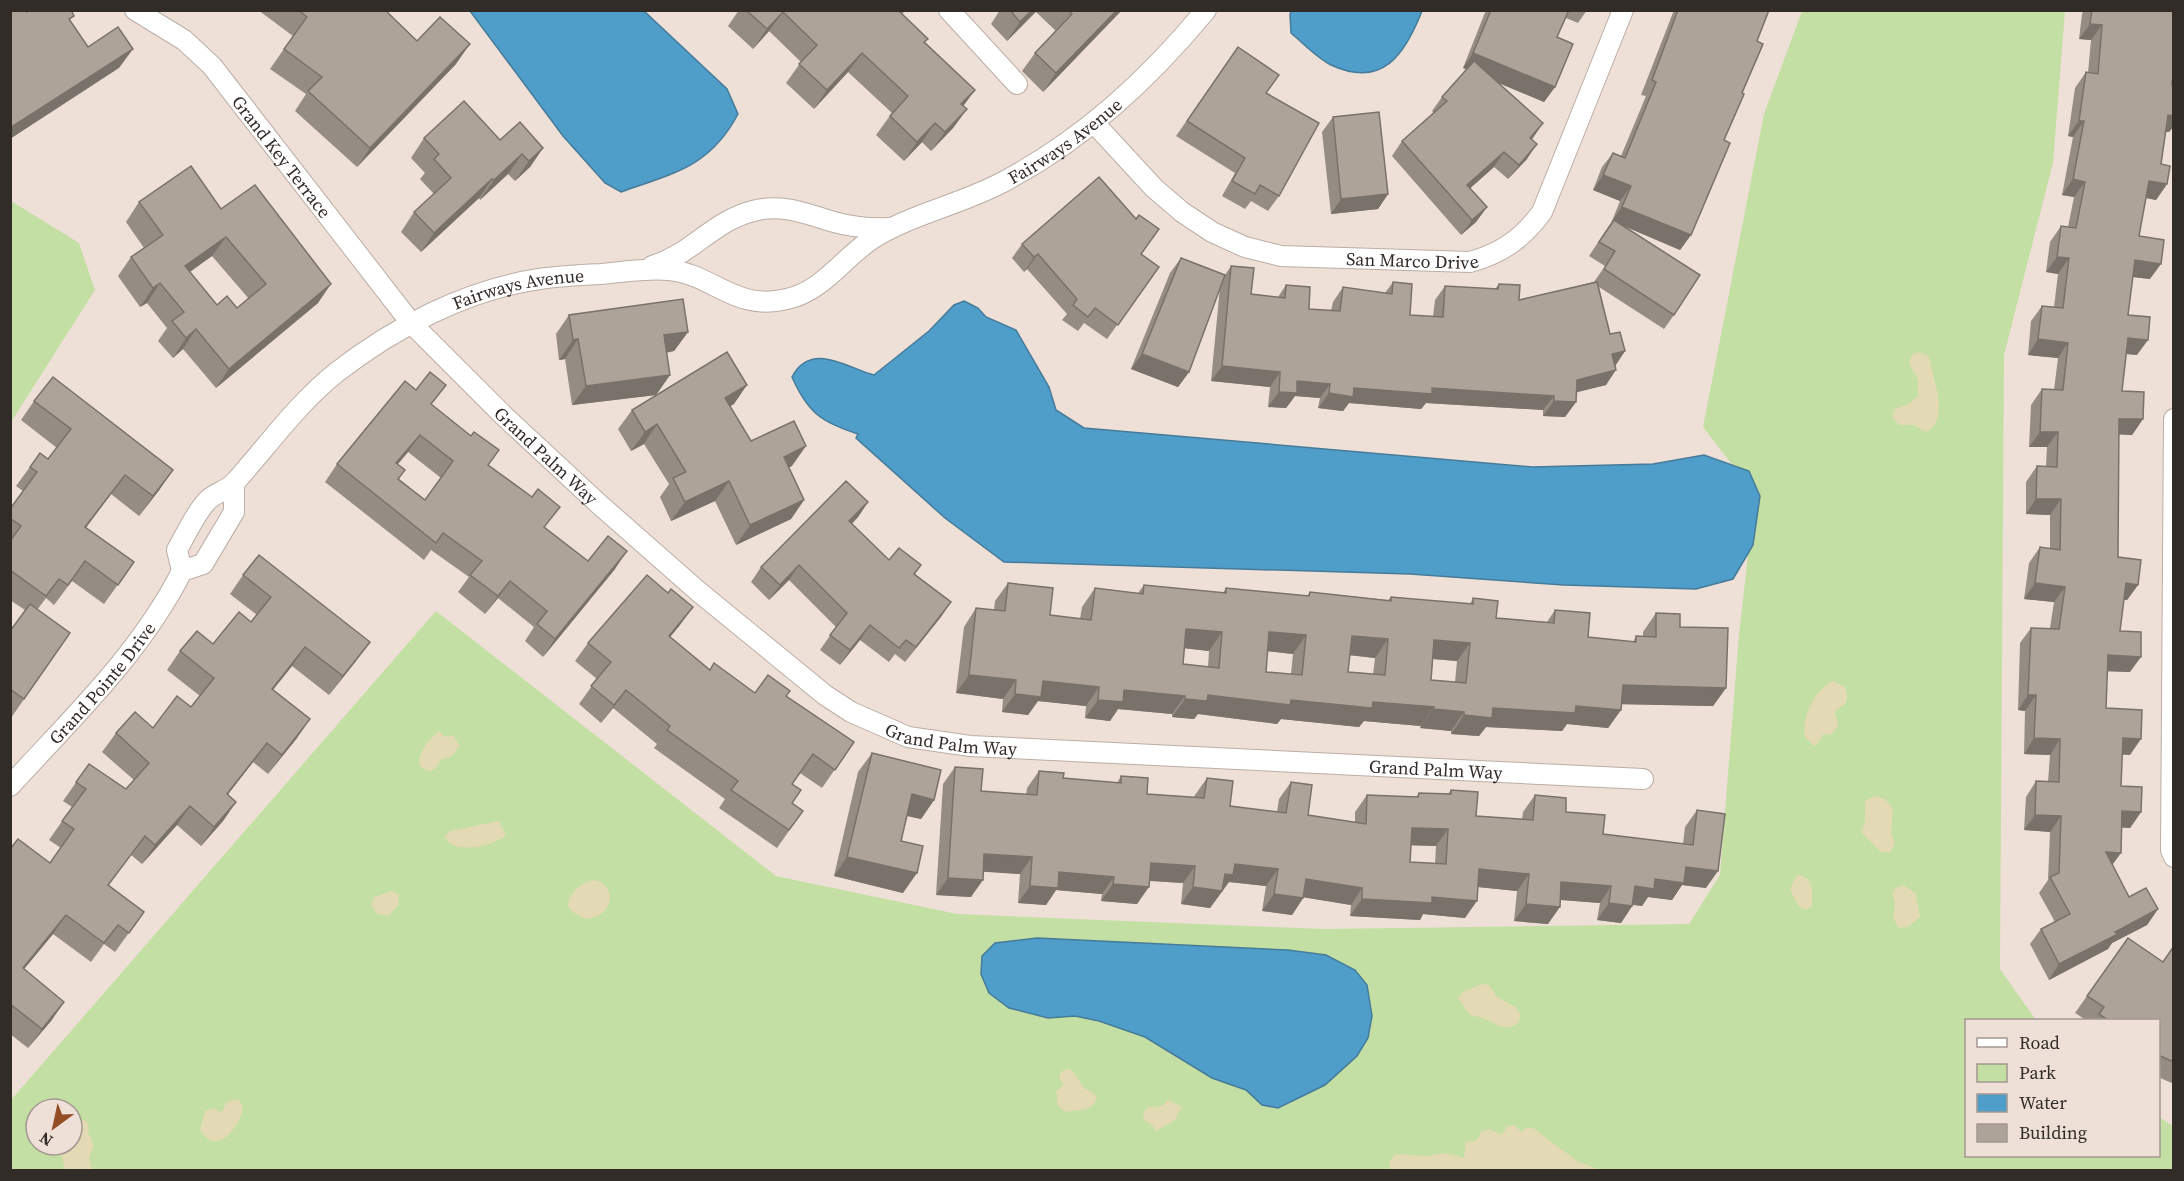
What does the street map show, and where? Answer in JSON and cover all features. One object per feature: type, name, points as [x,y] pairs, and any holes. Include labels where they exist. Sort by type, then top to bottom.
[{"type":"street","name":"Grand Key Terrace","points":[[135,10],[184,40],[212,66],[411,323]]},
{"type":"street","points":[[949,10],[1017,84]]},
{"type":"street","name":"Fairways Avenue","points":[[411,323],[483,293],[537,279],[631,271],[671,270],[708,282],[725,293],[744,300],[765,302],[787,299],[810,290],[856,250],[892,228],[953,206],[1003,183],[1050,155],[1094,123],[1167,57],[1206,10]]},
{"type":"street","name":"San Marco Drive","points":[[1094,123],[1154,188],[1182,212],[1212,232],[1245,247],[1281,256],[1470,262],[1492,256],[1512,245],[1529,230],[1542,212],[1623,10]]},
{"type":"street","name":"Fairways Avenue","points":[[631,271],[677,257],[729,219],[754,210],[777,208],[799,210],[860,228],[892,228]]},
{"type":"street","points":[[183,571],[177,550],[207,500],[234,484],[290,417],[336,373],[411,323]]},
{"type":"street","name":"Grand Palm Way","points":[[411,323],[582,489],[699,591],[825,695],[879,726],[918,739],[970,746],[1643,779]]},
{"type":"street","points":[[2174,419],[2171,850],[2174,857]]},
{"type":"street","name":"Grand Pointe Drive","points":[[10,786],[113,672],[165,605],[183,571],[202,564],[234,512],[234,484]]},
{"type":"green space","points":[[1802,11],[2065,11],[2053,163],[2004,355],[2000,969],[2035,1019],[1965,1019],[1965,1157],[2160,1157],[2160,1118],[2173,1126],[2173,1170],[11,1170],[11,1100],[436,611],[776,876],[957,914],[1323,929],[1689,924],[1720,875],[1739,634],[1755,494],[1703,427],[1764,114]]},
{"type":"green space","points":[[11,201],[79,243],[95,290],[11,422]]},
{"type":"sand","points":[[1918,352],[1927,355],[1930,360],[1939,399],[1938,418],[1926,432],[1914,425],[1899,425],[1892,417],[1895,409],[1910,403],[1918,396],[1918,380],[1909,363],[1912,355]]},
{"type":"sand","points":[[1833,681],[1845,687],[1847,701],[1835,712],[1838,726],[1831,734],[1822,735],[1820,741],[1814,746],[1805,737],[1807,713],[1820,690]]},
{"type":"sand","points":[[439,731],[445,737],[452,735],[460,745],[452,756],[440,760],[438,766],[430,772],[420,766],[420,756],[428,742]]},
{"type":"sand","points":[[1874,796],[1885,799],[1893,809],[1891,832],[1895,843],[1890,853],[1881,852],[1861,832],[1865,822],[1865,801]]},
{"type":"sand","points":[[499,821],[506,835],[485,845],[458,847],[446,840],[445,836],[450,831]]},
{"type":"sand","points":[[1797,875],[1806,878],[1811,886],[1812,906],[1806,910],[1798,906],[1790,889]]},
{"type":"sand","points":[[595,880],[605,886],[609,894],[609,903],[597,916],[588,918],[578,915],[568,906],[571,896],[581,885]]},
{"type":"sand","points":[[1904,885],[1916,894],[1920,917],[1908,927],[1899,928],[1893,918],[1895,902],[1892,894],[1895,888]]},
{"type":"sand","points":[[392,891],[399,895],[398,905],[389,916],[377,914],[371,905],[374,897]]},
{"type":"sand","points":[[1481,984],[1489,985],[1497,997],[1516,1007],[1521,1016],[1518,1023],[1504,1027],[1469,1014],[1458,998],[1463,992]]},
{"type":"sand","points":[[1068,1069],[1074,1072],[1083,1087],[1097,1096],[1096,1101],[1090,1107],[1066,1112],[1058,1106],[1056,1092],[1063,1085],[1059,1077],[1062,1071]]},
{"type":"sand","points":[[235,1099],[240,1101],[243,1108],[232,1131],[219,1141],[206,1138],[200,1129],[205,1111],[214,1108],[221,1113],[226,1103]]},
{"type":"sand","points":[[1168,1100],[1182,1107],[1174,1121],[1156,1131],[1144,1120],[1143,1113],[1147,1108],[1162,1106]]},
{"type":"sand","points":[[84,1120],[86,1121],[94,1146],[89,1157],[92,1170],[65,1170],[62,1157],[84,1157]]},
{"type":"sand","points":[[1514,1125],[1522,1132],[1526,1128],[1533,1128],[1577,1161],[1600,1170],[1391,1170],[1389,1166],[1396,1154],[1428,1156],[1445,1153],[1464,1158],[1466,1142],[1476,1140],[1482,1131],[1489,1129],[1502,1135],[1507,1126]]},
{"type":"water","points":[[1292,10],[1422,11],[1408,41],[1390,63],[1378,70],[1365,73],[1331,65],[1310,50],[1291,33],[1290,14]]},
{"type":"water","points":[[470,11],[644,11],[727,89],[738,114],[727,132],[703,157],[674,173],[621,192],[605,183],[563,136]]},
{"type":"water","points":[[964,301],[978,308],[986,317],[1016,330],[1049,387],[1056,410],[1084,428],[1532,467],[1653,464],[1704,455],[1749,471],[1760,496],[1753,545],[1733,579],[1696,589],[1564,585],[1410,574],[1004,562],[945,518],[856,438],[858,434],[834,425],[810,408],[792,377],[800,366],[809,360],[820,359],[842,363],[874,375],[929,331],[954,305]]},
{"type":"water","points":[[1037,938],[1288,950],[1326,955],[1355,970],[1367,985],[1372,1016],[1368,1038],[1357,1056],[1325,1085],[1278,1108],[1262,1105],[1246,1090],[1212,1078],[1145,1037],[1099,1021],[1075,1016],[1048,1018],[1009,1008],[989,993],[981,974],[982,956],[995,943]]},
{"type":"building","points":[[10,10],[26,10],[27,12],[30,10],[71,10],[74,16],[69,19],[88,47],[118,27],[133,49],[10,128]]},
{"type":"building","points":[[298,10],[385,10],[417,41],[440,17],[470,44],[370,148],[308,91],[322,77],[284,49],[307,17]]},
{"type":"building","points":[[746,10],[901,10],[900,12],[928,39],[924,42],[975,90],[961,104],[967,109],[945,132],[935,123],[917,142],[890,116],[908,96],[862,53],[827,90],[799,64],[817,45],[783,12],[767,29]]},
{"type":"building","points":[[1010,10],[1032,10],[1020,22]]},
{"type":"building","points":[[1068,10],[1117,10],[1056,73],[1035,53],[1072,14]]},
{"type":"building","points":[[1491,10],[1569,10],[1557,37],[1573,44],[1555,87],[1473,53]]},
{"type":"building","points":[[1678,10],[1769,10],[1757,41],[1763,44],[1724,140],[1730,143],[1691,235],[1622,207],[1631,186],[1603,175],[1613,153],[1625,158],[1656,82],[1652,80]]},
{"type":"building","points":[[2092,10],[2174,10],[2172,85],[2174,85],[2174,116],[2168,115],[2161,164],[2170,166],[2167,184],[2149,181],[2139,236],[2164,240],[2161,264],[2135,260],[2128,315],[2150,317],[2148,340],[2128,338],[2122,391],[2144,392],[2143,419],[2119,419],[2118,557],[2141,560],[2138,585],[2126,583],[2120,631],[2141,632],[2141,657],[2108,655],[2106,708],[2142,710],[2141,739],[2123,738],[2121,786],[2142,787],[2141,812],[2122,811],[2121,853],[2106,852],[2129,897],[2146,888],[2158,909],[2115,932],[2118,934],[2059,964],[2041,929],[2070,914],[2050,877],[2059,873],[2061,816],[2035,815],[2036,781],[2059,782],[2060,739],[2034,738],[2036,695],[2028,695],[2031,628],[2059,629],[2065,587],[2035,583],[2040,547],[2060,550],[2061,499],[2036,499],[2037,466],[2057,467],[2058,432],[2040,432],[2042,389],[2063,390],[2068,343],[2038,339],[2042,306],[2063,308],[2069,258],[2057,257],[2061,226],[2076,228],[2085,182],[2073,179],[2084,121],[2079,121],[2086,72],[2098,74],[2102,25],[2090,24]]},
{"type":"building","points":[[1238,47],[1279,75],[1266,93],[1319,123],[1279,196],[1260,185],[1255,194],[1232,181],[1245,158],[1187,121]]},
{"type":"building","points":[[1474,61],[1543,123],[1530,138],[1537,144],[1519,165],[1504,152],[1467,185],[1487,207],[1472,220],[1402,141],[1447,101],[1442,97]]},
{"type":"building","points":[[464,101],[500,140],[520,122],[543,148],[529,161],[522,154],[434,233],[414,212],[451,178],[434,159],[439,154],[424,138]]},
{"type":"building","points":[[1379,112],[1388,194],[1341,199],[1333,117]]},
{"type":"building","points":[[191,166],[221,209],[255,185],[331,284],[229,369],[196,329],[186,338],[172,321],[184,312],[160,283],[153,288],[131,257],[163,235],[139,202]],"holes":[[[226,237],[266,284],[237,308],[227,296],[217,305],[185,266]]]},
{"type":"building","points":[[1099,177],[1136,219],[1139,215],[1159,229],[1141,254],[1159,267],[1118,325],[1095,308],[1088,317],[1073,305],[1077,299],[1038,254],[1034,257],[1022,244]]},
{"type":"building","points":[[1614,220],[1700,275],[1674,315],[1604,269],[1615,251],[1599,242]]},
{"type":"building","points":[[1181,258],[1225,275],[1189,372],[1142,354]]},
{"type":"building","points":[[1231,266],[1254,268],[1251,294],[1285,298],[1286,285],[1310,287],[1309,309],[1340,311],[1343,287],[1392,294],[1393,282],[1412,284],[1410,315],[1443,317],[1445,286],[1498,289],[1499,284],[1520,285],[1519,300],[1597,282],[1610,334],[1620,332],[1625,351],[1612,354],[1616,370],[1577,380],[1576,402],[1554,401],[1554,396],[1432,388],[1432,394],[1354,388],[1353,397],[1329,393],[1330,384],[1297,381],[1297,393],[1279,392],[1280,372],[1222,366]]},
{"type":"building","points":[[683,299],[688,332],[664,335],[670,375],[586,386],[578,339],[573,340],[569,315]]},
{"type":"building","points":[[727,352],[747,385],[725,398],[751,441],[794,421],[806,446],[784,457],[804,500],[750,525],[729,481],[685,502],[673,478],[686,472],[657,424],[645,432],[632,410]]},
{"type":"building","points":[[430,372],[446,385],[431,404],[471,436],[474,432],[499,450],[488,465],[532,497],[538,489],[560,507],[544,527],[588,561],[608,536],[627,551],[555,639],[537,624],[547,611],[510,581],[498,596],[470,575],[482,561],[443,533],[436,543],[337,464],[405,381],[416,390]],"holes":[[[420,435],[453,461],[425,500],[398,479],[405,470],[396,463]]]},
{"type":"building","points":[[53,377],[173,470],[153,496],[125,475],[85,527],[134,562],[118,585],[85,561],[68,585],[59,579],[46,596],[10,570],[10,541],[21,526],[10,518],[10,509],[37,472],[30,467],[40,453],[48,459],[71,429],[34,401]]},
{"type":"building","points":[[846,481],[868,502],[849,521],[889,560],[899,548],[921,565],[914,574],[951,602],[916,647],[906,640],[899,648],[870,625],[850,650],[830,635],[847,613],[799,565],[780,585],[761,567]]},
{"type":"building","points":[[259,555],[370,642],[343,676],[305,647],[272,689],[310,719],[282,755],[267,743],[227,794],[236,802],[214,827],[190,806],[155,845],[145,836],[108,885],[144,912],[129,933],[118,925],[104,943],[66,915],[23,968],[64,1002],[42,1029],[10,1004],[10,849],[18,839],[50,863],[74,829],[62,821],[86,789],[76,782],[89,764],[126,789],[149,763],[116,733],[135,712],[153,728],[177,696],[191,707],[214,678],[180,651],[197,631],[213,644],[239,612],[251,622],[271,597],[243,575]]},
{"type":"building","points":[[647,575],[668,593],[671,589],[693,607],[669,636],[710,670],[714,663],[755,693],[768,675],[790,691],[786,696],[854,742],[835,770],[813,754],[792,784],[801,790],[792,803],[803,811],[789,830],[731,790],[738,781],[667,730],[670,726],[626,690],[614,705],[591,686],[611,662],[588,643]]},
{"type":"building","points":[[1008,583],[1053,588],[1050,615],[1091,620],[1095,588],[1143,594],[1144,585],[1226,593],[1226,588],[1309,596],[1310,592],[1391,601],[1391,597],[1473,604],[1473,598],[1498,601],[1496,618],[1554,623],[1555,610],[1590,613],[1588,637],[1636,642],[1636,636],[1656,637],[1656,613],[1680,614],[1680,627],[1728,628],[1726,688],[1623,685],[1621,710],[1576,706],[1575,713],[1493,708],[1492,718],[1464,715],[1464,712],[1433,709],[1434,707],[1373,702],[1372,708],[1291,700],[1290,705],[1208,695],[1207,701],[1185,699],[1185,696],[1124,690],[1123,702],[1098,700],[1099,687],[1043,681],[1041,697],[1015,694],[1016,680],[969,675],[976,608],[1005,611]],"holes":[[[1186,629],[1222,632],[1219,668],[1183,664]],[[1269,632],[1306,635],[1302,675],[1266,672]],[[1352,636],[1388,639],[1385,675],[1348,672]],[[1434,640],[1470,643],[1466,683],[1431,680]]]},
{"type":"building","points":[[30,604],[70,633],[24,699],[10,689],[10,631]]},
{"type":"building","points":[[872,753],[941,770],[934,800],[912,794],[901,841],[923,846],[917,873],[847,857]]},
{"type":"building","points":[[955,767],[983,769],[981,791],[1037,795],[1039,771],[1064,773],[1063,778],[1121,783],[1121,776],[1148,778],[1147,794],[1204,798],[1207,778],[1233,781],[1230,806],[1286,813],[1291,782],[1312,785],[1308,815],[1366,824],[1367,795],[1418,797],[1419,793],[1451,794],[1451,790],[1478,792],[1476,816],[1533,820],[1535,795],[1566,798],[1566,812],[1605,815],[1603,834],[1693,845],[1697,810],[1725,814],[1718,871],[1686,867],[1684,883],[1655,879],[1654,889],[1635,886],[1632,906],[1609,903],[1611,886],[1561,882],[1560,907],[1526,904],[1529,874],[1479,869],[1477,901],[1432,897],[1432,903],[1362,899],[1362,888],[1306,879],[1303,898],[1274,894],[1278,869],[1235,864],[1233,875],[1225,874],[1222,891],[1193,887],[1195,866],[1151,863],[1149,887],[1113,884],[1114,877],[1059,872],[1058,888],[1030,886],[1032,857],[984,854],[983,880],[948,878]],"holes":[[[1412,828],[1448,829],[1446,864],[1410,862]]]},
{"type":"building","points":[[2128,938],[2163,962],[2174,946],[2174,1062],[2160,1056],[2160,1019],[2106,1019],[2099,1014],[2104,1007],[2087,996]]}]
